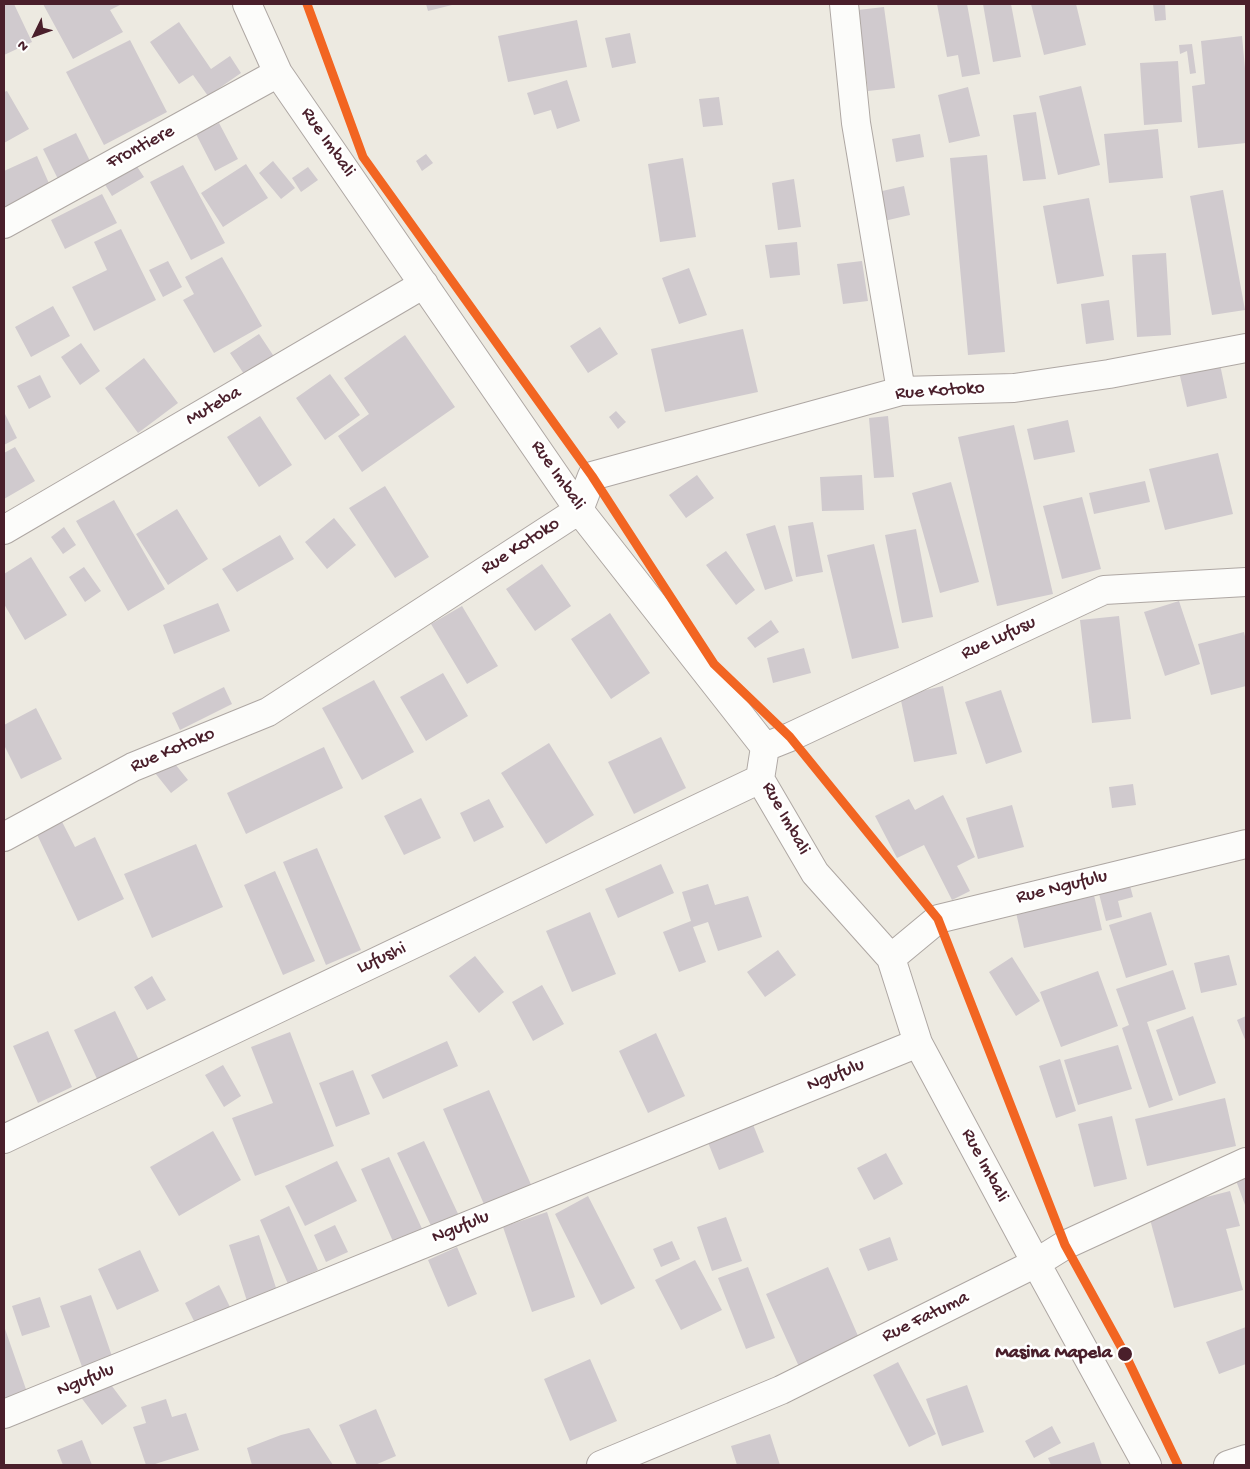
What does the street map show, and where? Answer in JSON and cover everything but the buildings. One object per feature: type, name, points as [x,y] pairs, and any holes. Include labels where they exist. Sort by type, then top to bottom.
[{"type":"street","name":"Rue Imbali","points":[[247,4],[278,73],[579,510],[765,747],[760,779],[816,873],[891,958],[918,1043],[1146,1465]]},
{"type":"street","points":[[844,4],[856,122],[901,391]]},
{"type":"street","name":"Frontiere","points":[[4,224],[278,73]]},
{"type":"street","name":"Muteba","points":[[4,530],[424,284]]},
{"type":"street","name":"Rue Kotoko","points":[[4,837],[134,767],[268,712],[579,510],[592,476],[901,391],[1014,388],[1109,374],[1246,348]]},
{"type":"street","name":"Rue Lufusu","points":[[765,747],[1104,590],[1246,582]]},
{"type":"street","name":"Lufushi","points":[[4,1139],[760,779]]},
{"type":"street","name":"Rue Ngufulu","points":[[891,958],[938,918],[1246,844]]},
{"type":"street","name":"Ngufulu","points":[[4,1414],[918,1043]]},
{"type":"street","name":"Rue Fatuma","points":[[600,1465],[781,1390],[1036,1263],[1065,1245],[1246,1162]]},
{"type":"street","points":[[1228,1465],[1246,1459]]},
{"type":"transit line","points":[[307,4],[363,157],[592,476],[714,664],[790,737],[938,919],[1065,1245],[1125,1354],[1178,1465]]},
{"type":"place","name":"Masina Mapela","points":[[1125,1354]]}]
